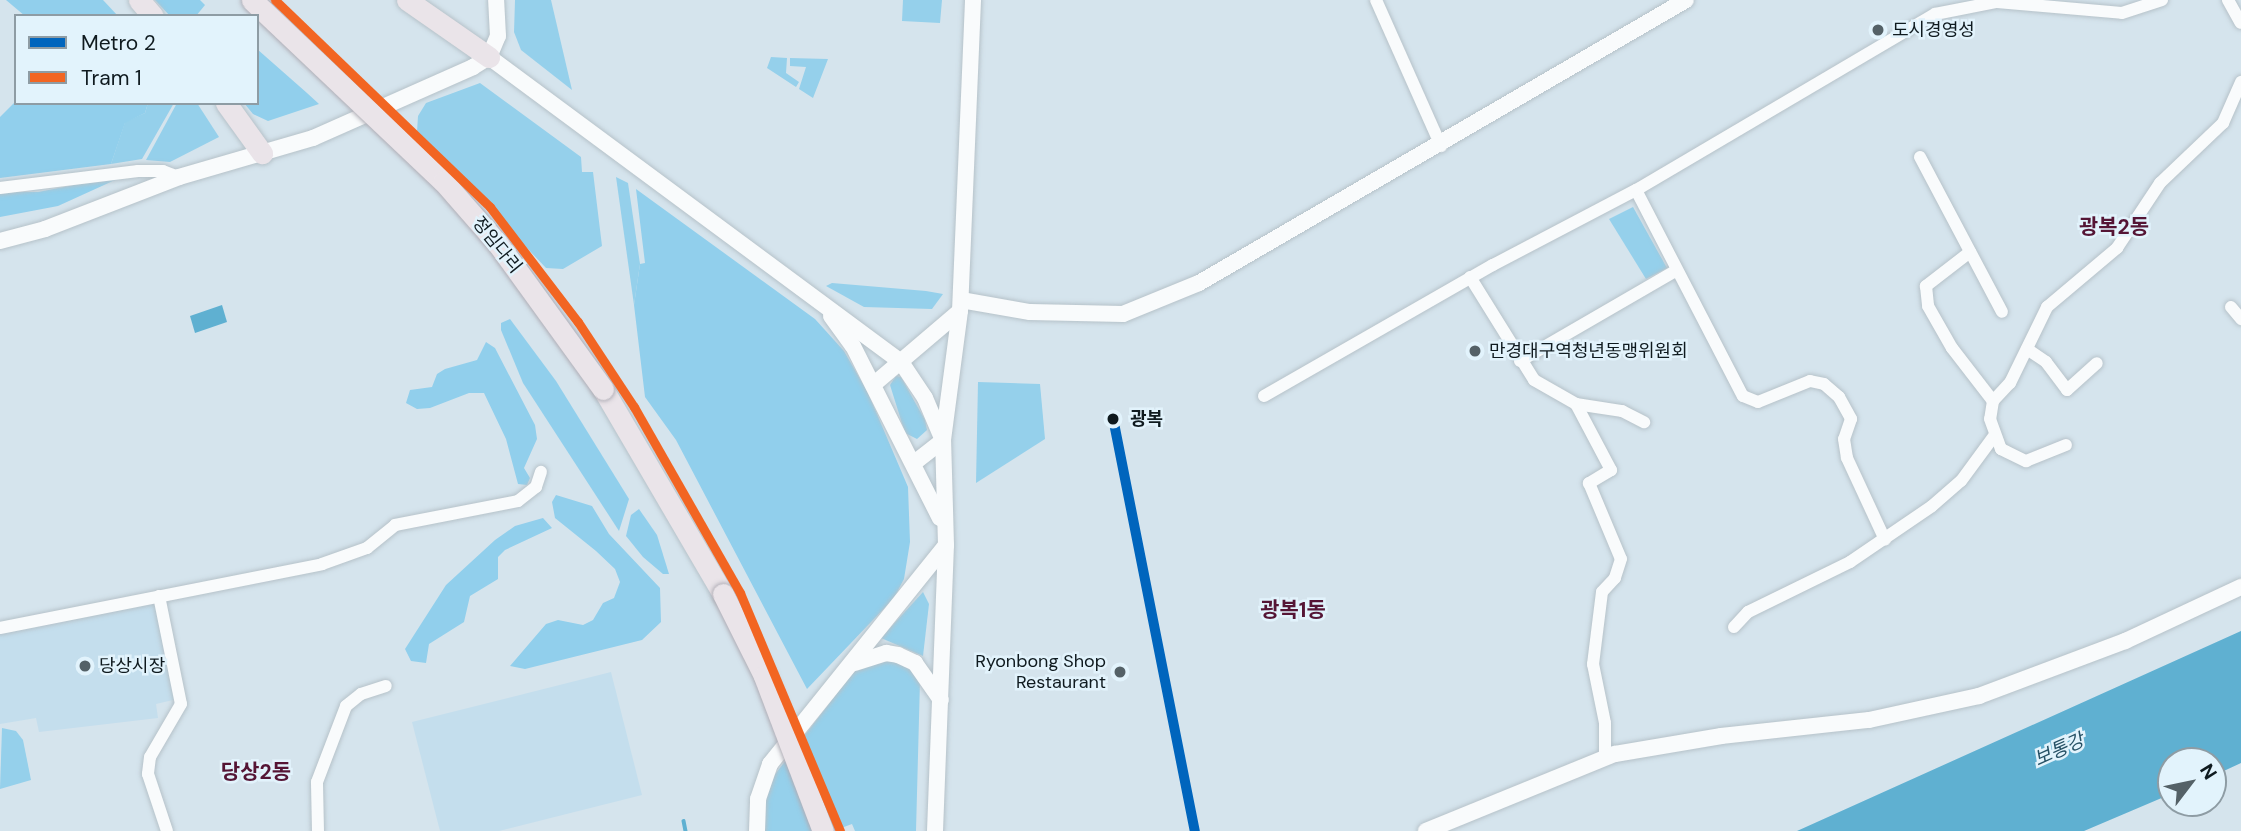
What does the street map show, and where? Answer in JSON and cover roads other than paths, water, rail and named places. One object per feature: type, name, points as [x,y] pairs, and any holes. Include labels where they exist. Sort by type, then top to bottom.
[{"type":"highway","points":[[139,0],[151,14]]},
{"type":"highway","name":"정임다리","points":[[252,0],[443,181],[498,244],[603,390],[723,594],[764,676],[823,831]]},
{"type":"highway","points":[[407,0],[489,57]]},
{"type":"highway","points":[[227,105],[262,153]]},
{"type":"main road","points":[[0,241],[45,229],[179,177],[262,153],[386,107],[489,57],[498,36],[496,0]]},
{"type":"main road","points":[[935,831],[946,545],[942,524],[943,440],[960,305],[973,0]]},
{"type":"main road","points":[[873,385],[960,305],[1030,312],[1123,314],[1199,284],[1441,146],[1686,0]]},
{"type":"main road","points":[[489,57],[901,362],[925,398],[943,440]]},
{"type":"main road","points":[[821,302],[853,346],[914,463],[942,524]]},
{"type":"main road","points":[[914,463],[943,440]]},
{"type":"main road","points":[[757,831],[758,799],[770,764],[946,545]]},
{"type":"main road","points":[[1426,831],[1605,758],[1721,736],[1869,720],[1979,696],[2125,641],[2241,587]]},
{"type":"main road","points":[[850,665],[871,656],[898,655],[915,663],[941,700]]},
{"type":"street","points":[[1376,0],[1441,146]]},
{"type":"street","points":[[1264,396],[1470,277],[1636,190],[1935,14],[1997,2],[2123,13],[2162,0]]},
{"type":"street","points":[[2228,0],[2241,23]]},
{"type":"street","points":[[2066,445],[2026,461],[2001,449],[1990,419],[1993,401],[2010,383],[2047,307],[2117,248],[2160,183],[2223,123],[2241,82]]},
{"type":"street","points":[[1920,158],[2001,312]]},
{"type":"street","points":[[0,188],[138,171],[163,171],[179,177]]},
{"type":"street","points":[[1636,190],[1744,396],[1758,402],[1810,381],[1824,384],[1839,397],[1851,419],[1844,439],[1847,458],[1885,540]]},
{"type":"street","points":[[1970,253],[1940,273],[1926,286],[1924,294],[1951,348],[1993,401]]},
{"type":"street","points":[[1520,361],[1677,270]]},
{"type":"street","points":[[1470,277],[1534,380],[1576,404],[1622,411],[1644,422]]},
{"type":"street","points":[[2231,307],[2241,319]]},
{"type":"street","points":[[2027,349],[2046,362],[2067,390],[2097,363]]},
{"type":"street","points":[[1576,404],[1611,470],[1589,483],[1621,559],[1615,578],[1602,592],[1593,664],[1605,723],[1605,758]]},
{"type":"street","points":[[1734,627],[1748,612],[1885,540],[1961,481],[1994,436]]},
{"type":"street","points":[[0,628],[322,564],[367,548],[395,526],[506,505],[529,494],[541,472]]},
{"type":"street","points":[[159,596],[181,704],[150,757],[148,774],[167,831]]},
{"type":"street","points":[[318,831],[317,782],[345,706],[361,694],[386,686]]},
{"type":"water","points":[[222,305],[227,322],[195,333],[190,316]]},
{"type":"water","name":"보통강","points":[[2241,631],[2241,763],[2227,770],[2227,747],[2157,747],[2157,800],[2084,831],[1797,831]]},
{"type":"waterway","points":[[684,821],[686,831]]},
{"type":"metro line","name":"2","points":[[1113,418],[1195,831]]},
{"type":"tram line","name":"1","points":[[275,0],[490,207],[578,322],[634,407],[740,593],[840,831]]},
{"type":"place","name":"도시경영성","points":[[1878,30]]},
{"type":"place","name":"만경대구역청년동맹위원회","points":[[1475,351]]},
{"type":"place","name":"광복","points":[[1113,419]]},
{"type":"place","name":"당상시장","points":[[85,666]]},
{"type":"place","name":"Ryonbong Shop Restaurant","points":[[1120,672]]},
{"type":"district","name":"광복2동","points":[[2114,227]]},
{"type":"district","name":"광복1동","points":[[1293,610]]},
{"type":"district","name":"당상2동","points":[[256,772]]}]
